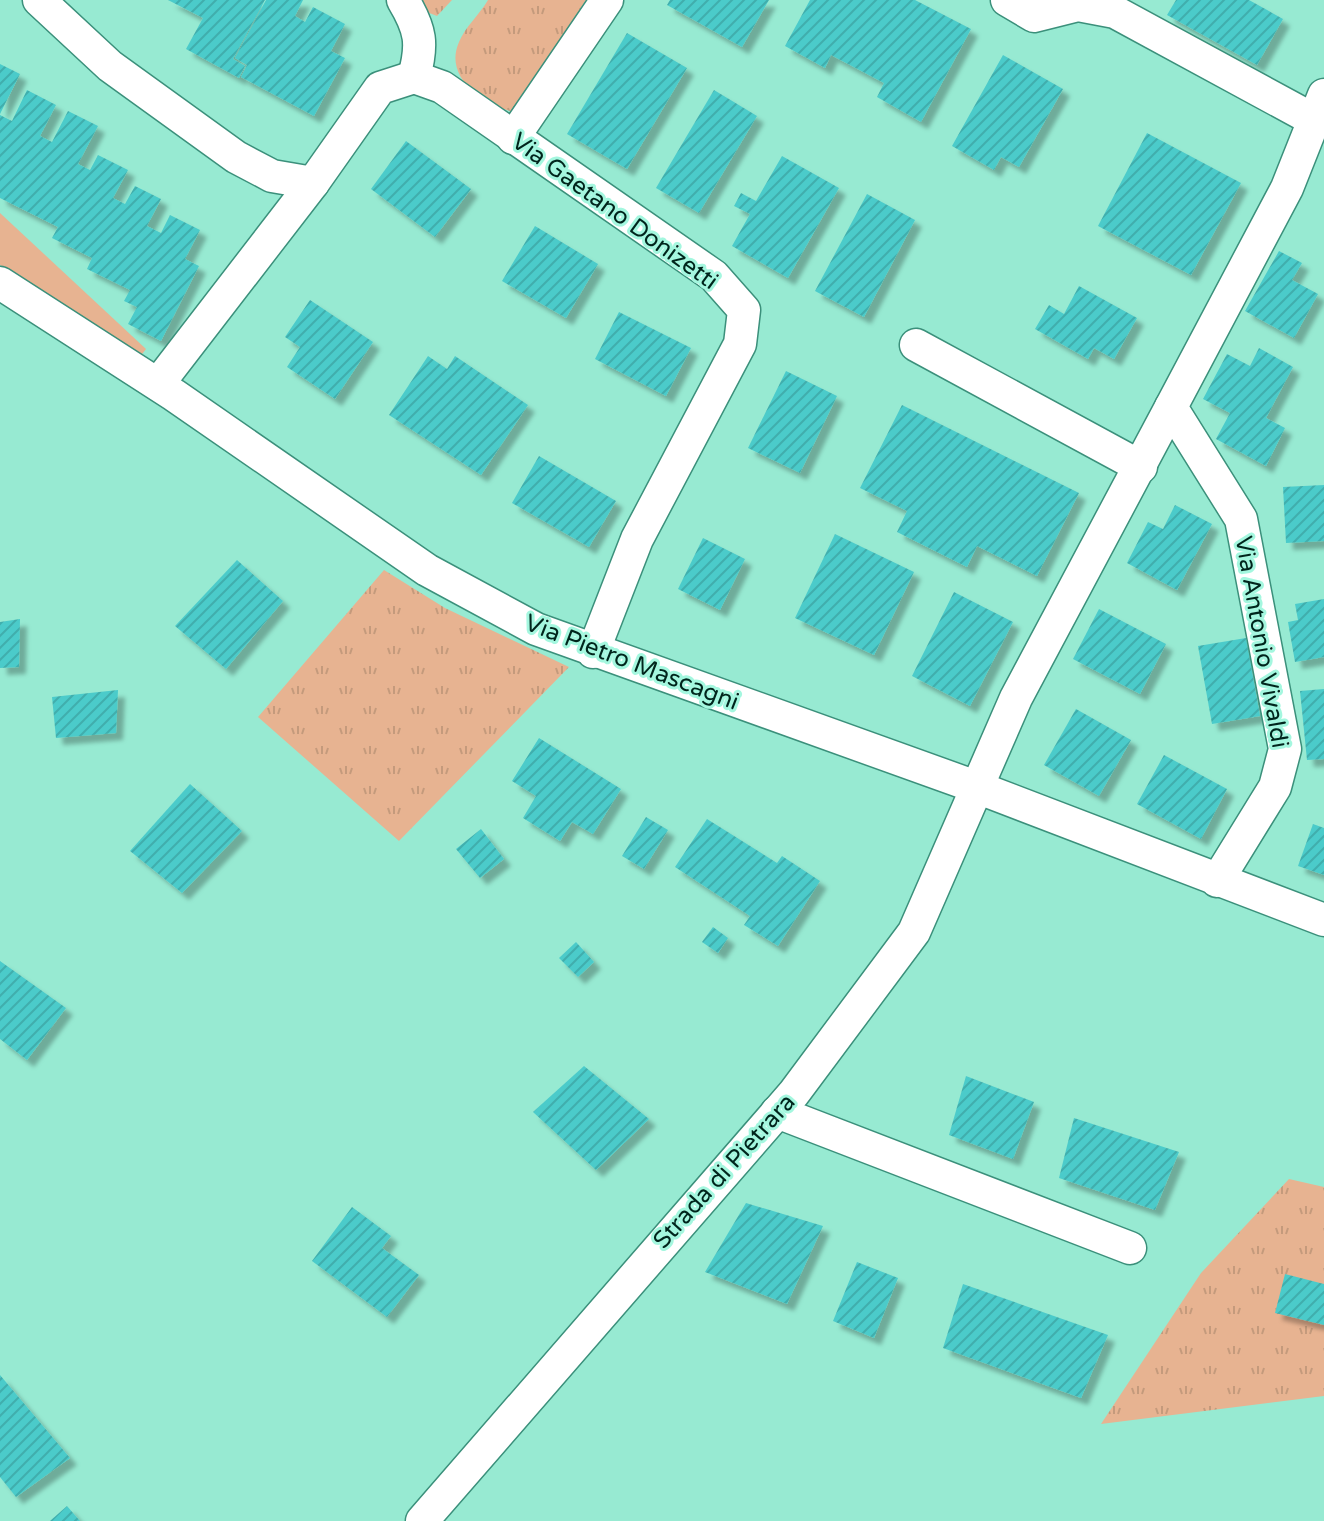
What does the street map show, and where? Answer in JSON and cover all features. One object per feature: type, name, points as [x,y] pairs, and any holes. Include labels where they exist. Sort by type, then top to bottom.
[{"type":"street","points":[[39,0],[110,66],[236,157],[272,176],[313,183]]},
{"type":"street","points":[[158,384],[313,183],[380,88],[414,77],[422,48],[415,19],[403,0]]},
{"type":"street","points":[[513,138],[607,0]]},
{"type":"street","points":[[979,788],[1016,698],[1287,188],[1319,108],[1115,12],[1078,5],[1034,16],[1007,0]]},
{"type":"street","name":"Via Gaetano Donizetti","points":[[414,77],[442,87],[714,276],[744,310],[740,344],[637,539],[593,652]]},
{"type":"street","name":"Via Pietro Mascagni","points":[[0,283],[158,384],[427,570],[536,629],[979,788],[1324,920]]},
{"type":"street","points":[[916,345],[1141,467]]},
{"type":"street","name":"Via Antonio Vivaldi","points":[[1171,407],[1241,519],[1285,749],[1275,787],[1217,881]]},
{"type":"street","name":"Strada di Pietrara","points":[[422,1521],[777,1112],[914,932],[979,788]]},
{"type":"street","points":[[777,1112],[1130,1248]]},
{"type":"green space","points":[[411,0],[452,0],[437,16],[419,9]]},
{"type":"green space","points":[[488,0],[586,0],[514,112],[479,96],[461,78],[457,67],[459,42]]},
{"type":"green space","points":[[0,213],[146,349],[139,358],[0,265]]},
{"type":"green space","points":[[384,570],[445,608],[569,667],[399,841],[258,717]]},
{"type":"green space","points":[[1289,1179],[1324,1187],[1324,1396],[1101,1424],[1201,1273]]},
{"type":"building","points":[[168,0],[265,0],[233,59],[245,66],[239,78],[186,49],[203,18]]},
{"type":"building","points":[[266,0],[303,0],[295,16],[305,22],[313,7],[345,24],[331,51],[345,58],[314,116],[241,77],[247,65],[235,58]]},
{"type":"building","points":[[670,0],[769,0],[742,47],[667,5]]},
{"type":"building","points":[[810,0],[915,0],[971,29],[921,122],[877,97],[884,83],[831,55],[825,68],[785,46]]},
{"type":"building","points":[[1176,0],[1249,0],[1283,19],[1257,65],[1167,15]]},
{"type":"building","points":[[627,33],[687,68],[627,169],[567,134]]},
{"type":"building","points":[[1003,55],[1063,89],[1019,167],[1001,157],[994,170],[952,146]]},
{"type":"building","points":[[0,64],[20,74],[0,114]]},
{"type":"building","points":[[27,90],[56,105],[40,136],[52,142],[68,111],[98,126],[78,164],[90,170],[98,155],[128,170],[113,198],[125,204],[135,186],[161,199],[147,226],[161,233],[170,215],[200,230],[185,259],[199,266],[161,341],[128,324],[137,307],[124,301],[130,290],[87,269],[92,258],[52,238],[58,227],[0,198],[0,115],[12,121]]},
{"type":"building","points":[[714,90],[757,116],[699,213],[656,188]]},
{"type":"building","points":[[1147,133],[1241,183],[1191,275],[1098,226]]},
{"type":"building","points":[[406,141],[471,189],[435,237],[371,189]]},
{"type":"building","points":[[782,156],[839,188],[788,278],[732,246],[750,214],[734,206],[741,193],[756,201]]},
{"type":"building","points":[[867,194],[915,220],[864,317],[815,291]]},
{"type":"building","points":[[535,226],[598,264],[566,318],[502,281]]},
{"type":"building","points":[[1279,251],[1302,263],[1292,280],[1318,294],[1294,338],[1245,311]]},
{"type":"building","points":[[1079,286],[1137,318],[1114,359],[1094,348],[1088,359],[1035,329],[1049,305],[1064,314]]},
{"type":"building","points":[[310,300],[373,342],[335,399],[287,367],[300,347],[285,337]]},
{"type":"building","points":[[619,312],[691,348],[666,396],[595,359]]},
{"type":"building","points":[[1259,348],[1293,367],[1266,418],[1285,428],[1266,466],[1216,439],[1230,413],[1203,399],[1227,354],[1250,366]]},
{"type":"building","points":[[428,356],[447,369],[455,356],[528,405],[481,475],[389,415]]},
{"type":"building","points":[[786,371],[837,396],[800,473],[748,448]]},
{"type":"building","points":[[902,405],[1079,493],[1037,576],[977,546],[967,567],[897,532],[907,511],[860,488]]},
{"type":"building","points":[[539,456],[616,501],[589,547],[512,503]]},
{"type":"building","points":[[1324,485],[1324,541],[1286,543],[1283,487]]},
{"type":"building","points":[[1175,505],[1212,524],[1177,590],[1127,563],[1148,522],[1163,529]]},
{"type":"building","points":[[835,534],[914,572],[874,655],[795,618]]},
{"type":"building","points":[[703,538],[745,559],[720,610],[678,589]]},
{"type":"building","points":[[237,560],[283,601],[226,669],[175,626]]},
{"type":"building","points":[[954,592],[1013,622],[970,706],[912,676]]},
{"type":"building","points":[[1324,599],[1324,657],[1295,662],[1288,622],[1298,620],[1295,604]]},
{"type":"building","points":[[1099,609],[1166,644],[1140,694],[1073,659]]},
{"type":"building","points":[[20,619],[19,667],[0,668],[0,622]]},
{"type":"building","points":[[1246,638],[1260,716],[1212,724],[1198,646]]},
{"type":"building","points":[[1324,689],[1324,759],[1307,760],[1300,691]]},
{"type":"building","points":[[118,690],[116,733],[56,738],[52,697]]},
{"type":"building","points":[[1076,709],[1131,740],[1099,796],[1044,765]]},
{"type":"building","points":[[539,738],[621,789],[593,834],[572,822],[560,841],[523,818],[536,796],[512,781]]},
{"type":"building","points":[[1164,755],[1227,789],[1201,839],[1137,804]]},
{"type":"building","points":[[190,784],[242,831],[182,893],[130,851]]},
{"type":"building","points":[[646,817],[668,830],[644,869],[622,856]]},
{"type":"building","points":[[707,819],[777,863],[782,856],[820,881],[778,946],[744,925],[750,916],[675,867]]},
{"type":"building","points":[[1313,824],[1324,828],[1324,875],[1298,866]]},
{"type":"building","points":[[481,829],[504,859],[480,878],[456,849]]},
{"type":"building","points":[[713,927],[728,938],[718,953],[702,942]]},
{"type":"building","points":[[576,942],[594,962],[578,977],[559,958]]},
{"type":"building","points":[[0,961],[66,1008],[27,1060],[0,1039]]},
{"type":"building","points":[[584,1066],[649,1119],[596,1170],[533,1112]]},
{"type":"building","points":[[966,1076],[1034,1102],[1013,1159],[949,1135]]},
{"type":"building","points":[[1074,1118],[1179,1152],[1155,1210],[1059,1178]]},
{"type":"building","points":[[746,1203],[823,1226],[787,1304],[705,1272]]},
{"type":"building","points":[[352,1207],[391,1236],[382,1248],[419,1275],[387,1317],[312,1261]]},
{"type":"building","points":[[857,1262],[898,1278],[874,1338],[833,1321]]},
{"type":"building","points":[[1285,1274],[1324,1284],[1324,1325],[1275,1313]]},
{"type":"building","points":[[963,1284],[1108,1335],[1081,1398],[943,1348]]},
{"type":"building","points":[[0,1375],[70,1458],[16,1497],[0,1477]]},
{"type":"building","points":[[67,1506],[80,1521],[50,1521]]}]
